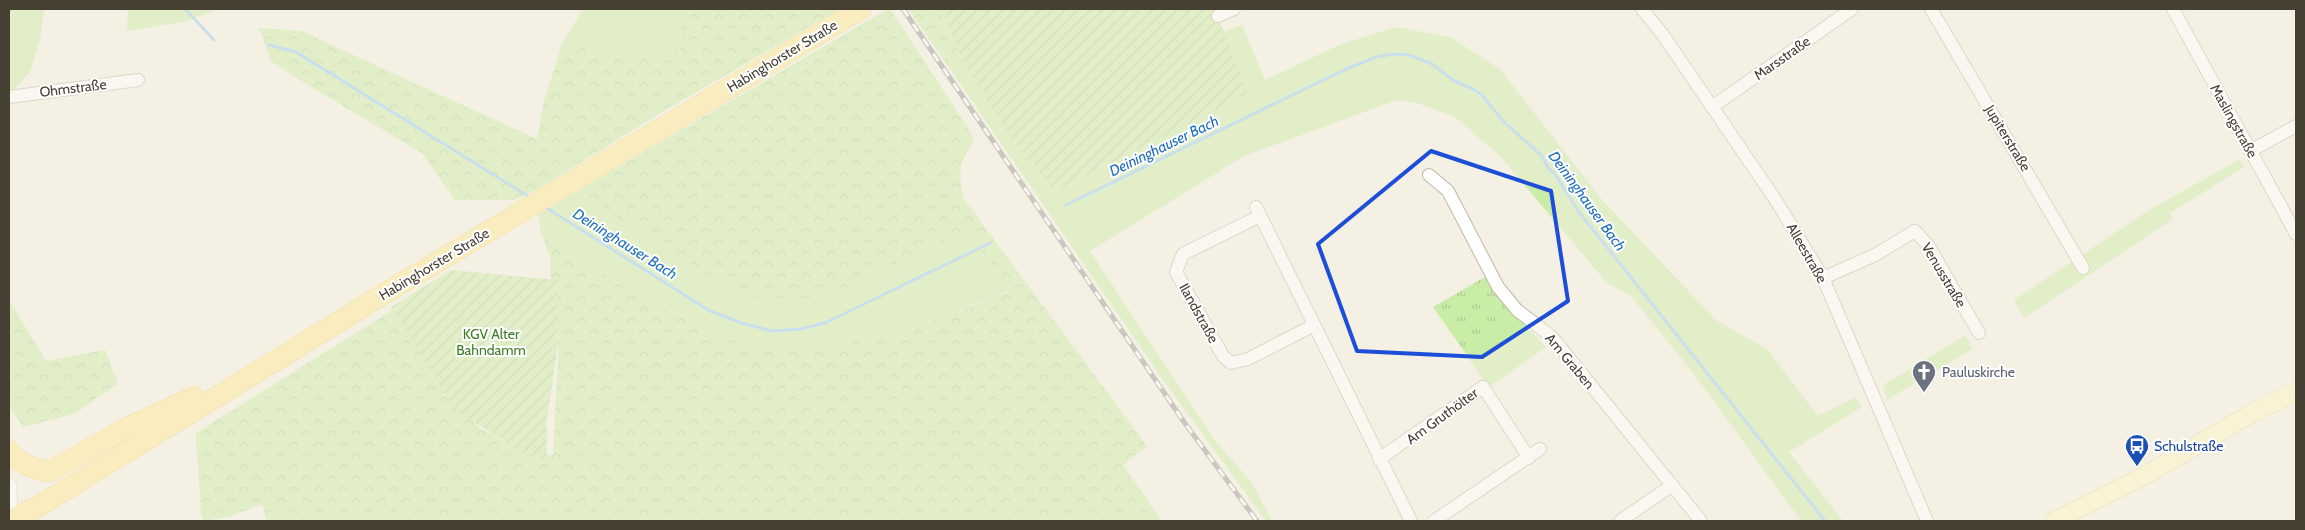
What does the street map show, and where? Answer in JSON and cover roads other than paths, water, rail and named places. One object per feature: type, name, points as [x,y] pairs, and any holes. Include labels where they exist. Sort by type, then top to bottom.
[{"type":"main road","name":"Habinghorster Straße","points":[[10,521],[40,506],[260,368],[861,9]]},
{"type":"main road","points":[[9,451],[14,458],[33,468],[49,472],[126,428],[260,368]]},
{"type":"main road","points":[[2054,521],[2142,477],[2254,412],[2296,392]]},
{"type":"street","points":[[1218,16],[1234,9]]},
{"type":"street","name":"Alleestraße","points":[[1642,9],[1663,35],[1775,199],[1823,278],[1927,521]]},
{"type":"street","name":"Marsstraße","points":[[1712,107],[1852,9]]},
{"type":"street","name":"Jupiterstraße","points":[[1931,9],[2083,268]]},
{"type":"street","name":"Maslingstraße","points":[[2173,9],[2296,234]]},
{"type":"street","name":"Ohmstraße","points":[[9,97],[138,80]]},
{"type":"street","points":[[2250,151],[2296,126]]},
{"type":"street","name":"Am Graben","points":[[1429,175],[1448,191],[1498,287],[1518,310],[1552,337],[1701,521]]},
{"type":"street","name":"Ilandstraße","points":[[1314,325],[1248,359],[1231,363],[1222,356],[1176,272],[1183,254],[1258,211],[1411,521]]},
{"type":"street","name":"Venusstraße","points":[[1823,278],[1875,255],[1915,231],[1928,245],[1979,333]]},
{"type":"street","name":"Am Gruthölter","points":[[1379,459],[1483,387],[1529,458]]},
{"type":"street","points":[[1434,521],[1540,449]]},
{"type":"street","points":[[9,486],[10,521]]},
{"type":"street","points":[[1620,521],[1671,486]]},
{"type":"waterway","name":"Deininghauser Bach","points":[[185,9],[214,40]]},
{"type":"waterway","name":"Deininghauser Bach","points":[[269,45],[296,52],[531,198]]},
{"type":"waterway","name":"Deininghauser Bach","points":[[1066,205],[1344,70],[1377,57],[1393,54],[1409,55],[1432,64],[1454,81],[1481,94],[1504,122],[1541,155],[1578,211],[1825,521]]},
{"type":"waterway","name":"Deininghauser Bach","points":[[545,207],[710,311],[742,323],[772,331],[801,329],[825,323],[990,243]]},
{"type":"railway","points":[[903,9],[1184,422],[1257,521]]},
{"type":"place","name":"Pauluskirche","points":[[1924,393]]},
{"type":"place","name":"Schulstraße","points":[[2137,467]]},
{"type":"park label","name":"KGV Alter Bahndamm","points":[[491,342]]}]
